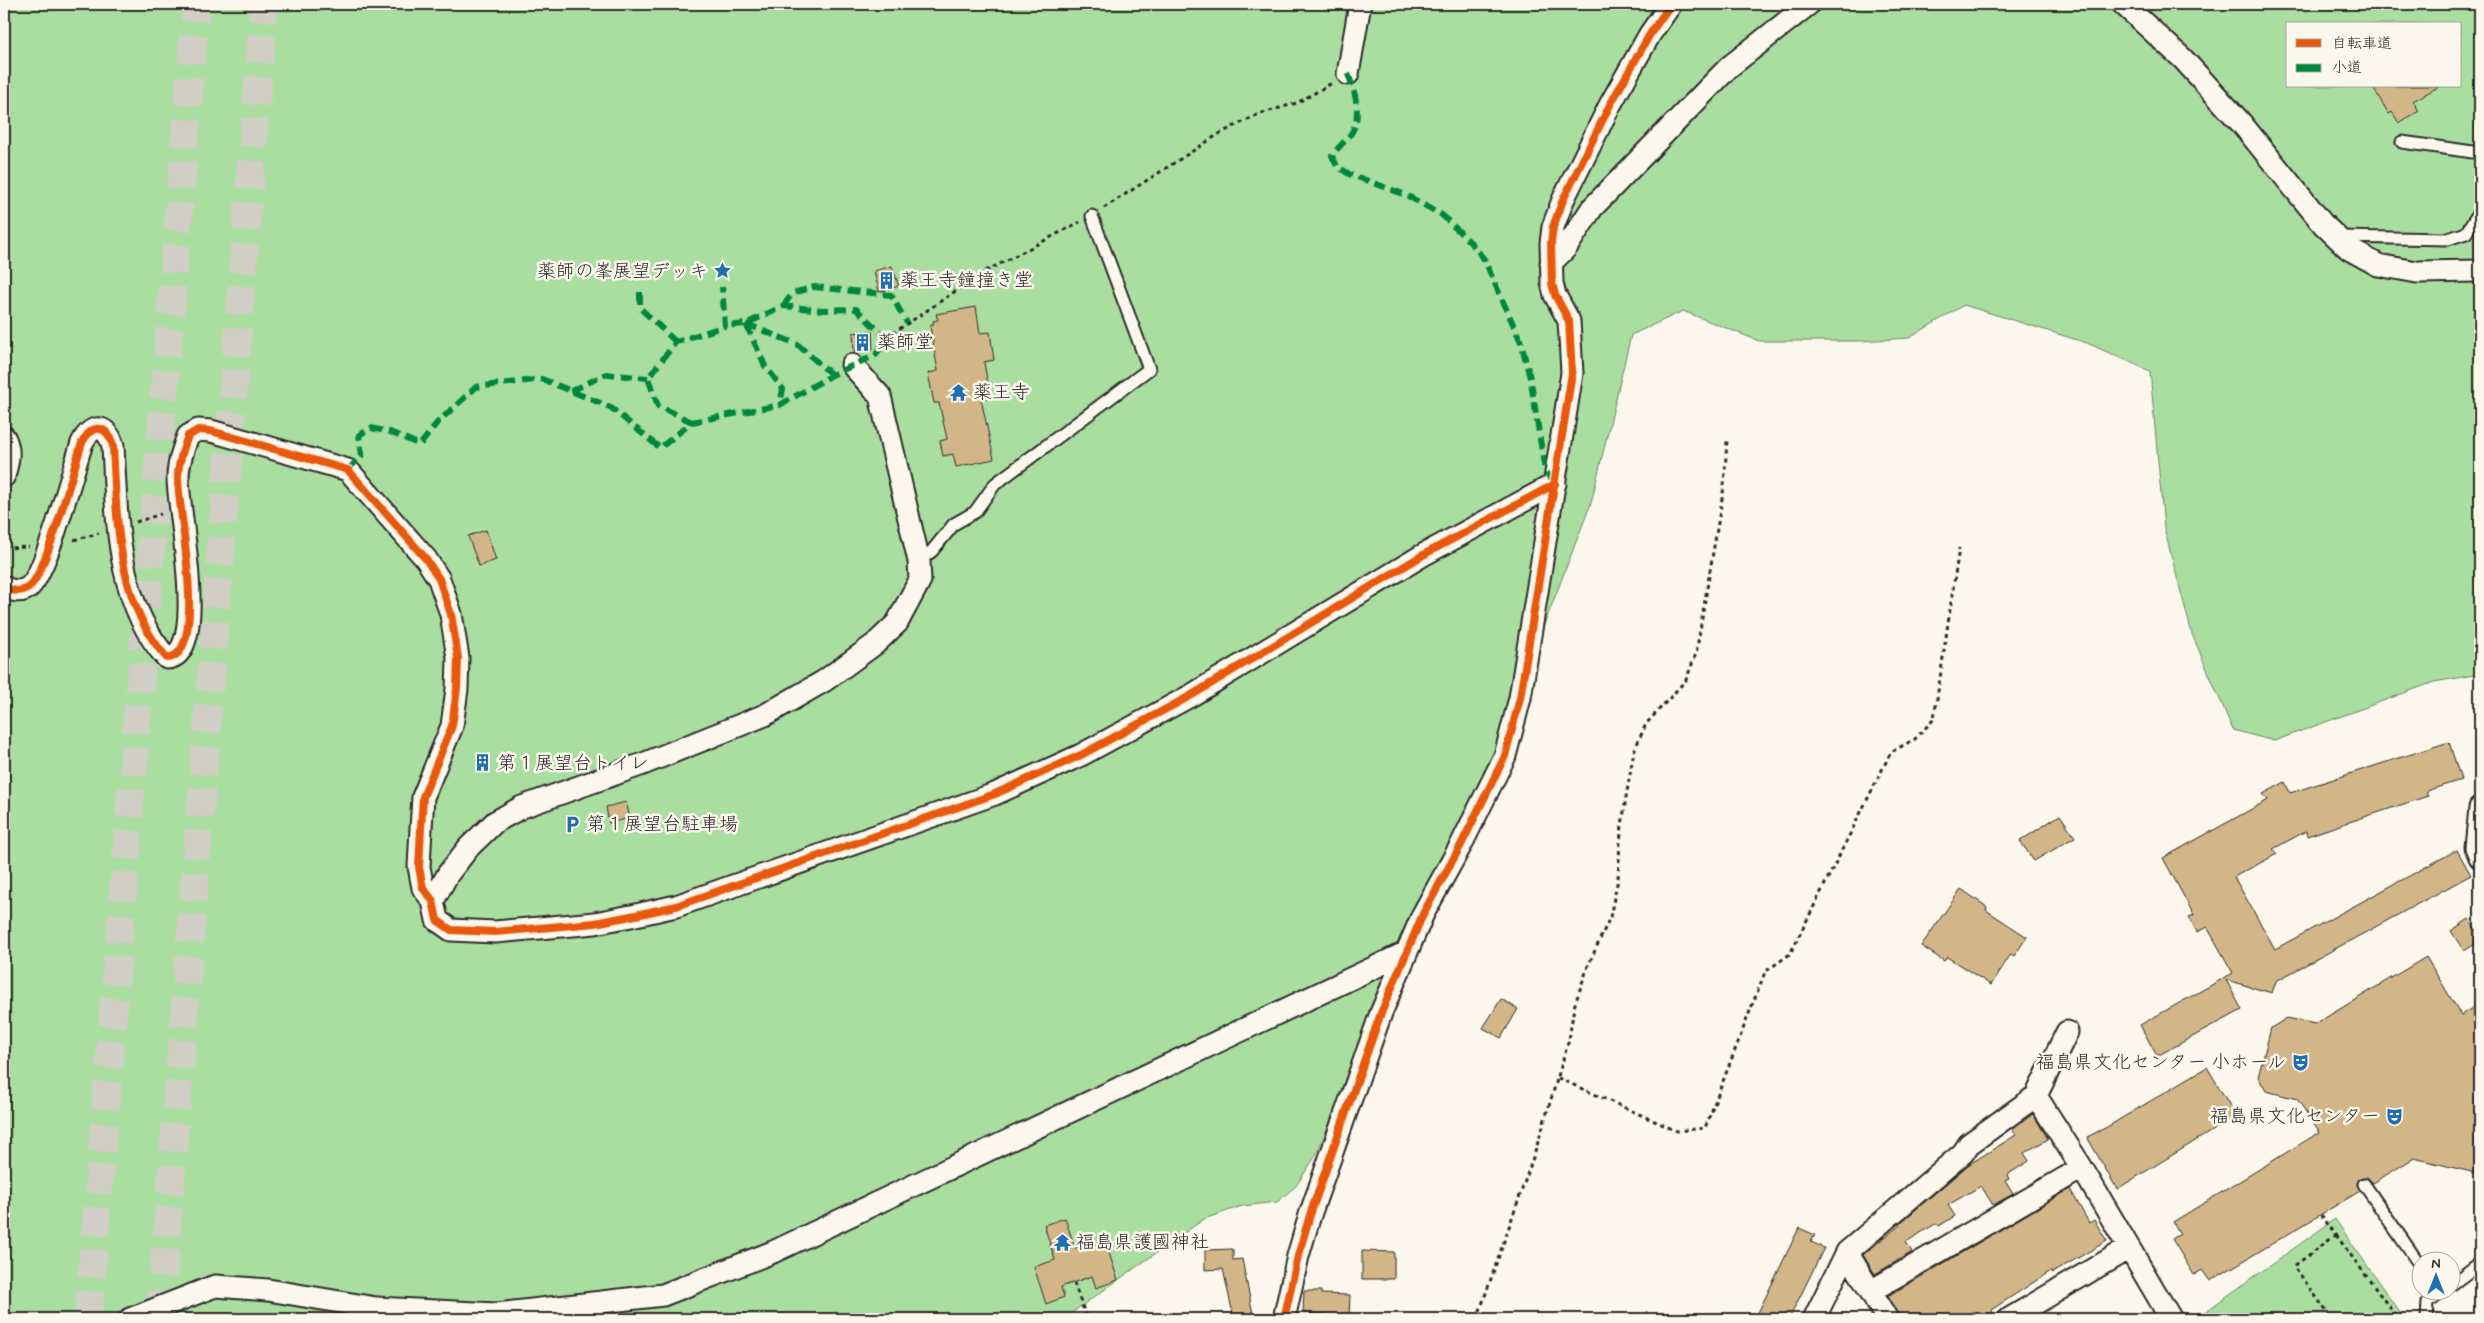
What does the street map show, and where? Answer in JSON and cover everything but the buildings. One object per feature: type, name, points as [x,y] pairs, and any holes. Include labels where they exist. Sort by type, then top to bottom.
[{"type":"street","points":[[1348,74],[1360,4]]},
{"type":"street","points":[[1284,1319],[1298,1256],[1310,1215],[1381,1012],[1423,914],[1462,845],[1505,756],[1520,698],[1572,373],[1569,320],[1555,295],[1551,263],[1553,227],[1563,200],[1610,105],[1650,34],[1671,4]]},
{"type":"street","points":[[1551,263],[1566,248],[1592,208],[1729,67],[1809,4]]},
{"type":"street","points":[[2123,4],[2183,59],[2242,124],[2295,191],[2349,249],[2378,264],[2417,272],[2480,271]]},
{"type":"street","points":[[433,901],[448,874],[469,847],[495,822],[522,807],[643,764],[764,715],[824,681],[875,644],[897,623],[920,580],[920,560],[880,396],[852,365]]},
{"type":"street","points":[[4,587],[15,592],[29,588],[42,566],[49,547],[82,443],[86,435],[96,428],[103,429],[110,436],[113,446],[118,528],[126,578],[152,642],[167,658],[175,658],[184,648],[188,627],[188,581],[178,476],[182,453],[188,436],[198,430],[210,431],[348,470],[426,558],[446,595],[456,636],[458,658],[457,689],[452,726],[424,796],[418,867],[423,888],[433,901],[437,920],[452,930],[495,932],[595,923],[636,915],[685,902],[995,794],[1081,755],[1192,695],[1422,555],[1555,484]]},
{"type":"street","points":[[4,437],[8,444],[9,459],[4,476]]},
{"type":"street","points":[[2480,808],[2476,847],[2480,857]]},
{"type":"street","points":[[130,1319],[216,1286],[268,1290],[376,1308],[496,1314],[663,1295],[773,1252],[1407,952]]},
{"type":"street","points":[[1814,1319],[1847,1252],[1964,1153],[1969,1144],[2036,1096],[2067,1032]]},
{"type":"street","points":[[2036,1096],[2082,1168],[2171,1319]]},
{"type":"street","points":[[1871,1291],[2082,1168]]},
{"type":"street","points":[[2009,1319],[2129,1248]]},
{"type":"street","points":[[1847,1252],[1887,1319]]},
{"type":"lane","points":[[2402,142],[2480,153]]},
{"type":"lane","points":[[2336,237],[2448,239],[2466,233],[2480,211]]},
{"type":"lane","points":[[920,560],[932,551],[954,524],[975,512],[995,484],[1149,369],[1092,216]]},
{"type":"lane","points":[[2364,1184],[2412,1254]]},
{"type":"lane","points":[[2462,1276],[2480,1263]]},
{"type":"lane","points":[[2427,1319],[2428,1302],[2430,1300]]},
{"type":"path","points":[[886,338],[984,272],[1092,216],[1219,134],[1259,114],[1297,103],[1348,74]]},
{"type":"path","points":[[1477,1319],[1535,1152],[1558,1078],[1588,966],[1610,917],[1618,879],[1620,841],[1634,751],[1646,724],[1686,680],[1696,654],[1724,487],[1727,440]]},
{"type":"path","points":[[4,548],[49,547],[118,528],[181,507]]},
{"type":"path","points":[[1558,1078],[1677,1131],[1705,1128],[1765,972],[1790,954],[1891,752],[1915,739],[1934,718],[1959,548]]},
{"type":"path","points":[[2321,1215],[2398,1319]]},
{"type":"path","points":[[2332,1319],[2294,1266],[2336,1235]]},
{"type":"path","points":[[1074,1283],[1087,1319]]},
{"type":"path","points":[[2240,1319],[2242,1317],[2244,1319]]},
{"type":"green space","points":[[4,4],[2480,4],[2480,674],[2434,682],[2274,741],[2233,730],[2192,634],[2164,528],[2150,371],[2087,343],[1964,305],[1909,338],[1860,341],[1759,341],[1683,311],[1631,335],[1591,503],[1481,789],[1414,913],[1359,1041],[1338,1103],[1315,1157],[1296,1186],[1277,1202],[1242,1206],[1204,1219],[1063,1319],[4,1319]]},
{"type":"green space","points":[[2335,1219],[2404,1319],[2195,1319]]},
{"type":"tunnel","points":[[88,1319],[196,4]]},
{"type":"tunnel","points":[[160,1319],[264,4]]},
{"type":"marked path","points":[[1348,74],[1355,96],[1357,112],[1354,128],[1332,156],[1337,166],[1349,174],[1406,195],[1442,215],[1472,244],[1484,259],[1521,342],[1531,382],[1545,471],[1555,484]]},
{"type":"marked path","points":[[692,422],[658,406],[648,378],[676,342],[725,326],[722,287]]},
{"type":"marked path","points":[[783,306],[793,293],[814,287],[891,295],[907,323]]},
{"type":"marked path","points":[[640,292],[640,308],[676,342]]},
{"type":"marked path","points":[[348,470],[362,455],[359,435],[371,428],[390,432],[420,445],[436,424],[476,387],[542,379],[610,407],[660,448],[692,422],[780,405],[832,375],[876,355],[886,338],[856,309],[821,310],[783,306],[746,324],[725,326]]},
{"type":"marked path","points":[[746,324],[797,344],[832,375]]},
{"type":"marked path","points":[[746,324],[765,366],[783,389],[780,405]]},
{"type":"marked path","points":[[571,391],[606,374],[648,378]]},
{"type":"cycle path","points":[[1284,1319],[1298,1256],[1310,1215],[1381,1013],[1423,914],[1461,845],[1505,756],[1520,698],[1572,373],[1569,321],[1555,295],[1552,283],[1551,243],[1553,227],[1563,200],[1610,105],[1650,34],[1671,4]]},
{"type":"cycle path","points":[[4,587],[20,591],[29,587],[36,578],[51,543],[82,443],[86,436],[95,429],[103,430],[107,433],[113,446],[118,530],[122,558],[129,585],[138,611],[150,636],[167,658],[180,651],[187,633],[189,608],[188,578],[178,472],[188,436],[198,430],[211,431],[348,470],[426,559],[439,579],[451,614],[458,658],[457,689],[452,726],[423,797],[419,867],[423,888],[433,901],[437,920],[451,930],[495,932],[595,923],[676,906],[995,794],[1081,755],[1192,695],[1423,555],[1555,484]]},
{"type":"place","name":"薬師の峯展望デッキ","points":[[722,271]]},
{"type":"place","name":"薬王寺鐘撞き堂","points":[[886,280]]},
{"type":"place","name":"薬師堂","points":[[863,342]]},
{"type":"place","name":"薬王寺","points":[[959,392]]},
{"type":"place","name":"第１展望台トイレ","points":[[483,763]]},
{"type":"place","name":"第１展望台駐車場","points":[[572,824]]},
{"type":"place","name":"福島県文化センター 小ホール","points":[[2300,1062]]},
{"type":"place","name":"福島県文化センター","points":[[2394,1116]]},
{"type":"place","name":"福島県護國神社","points":[[1062,1242]]}]
